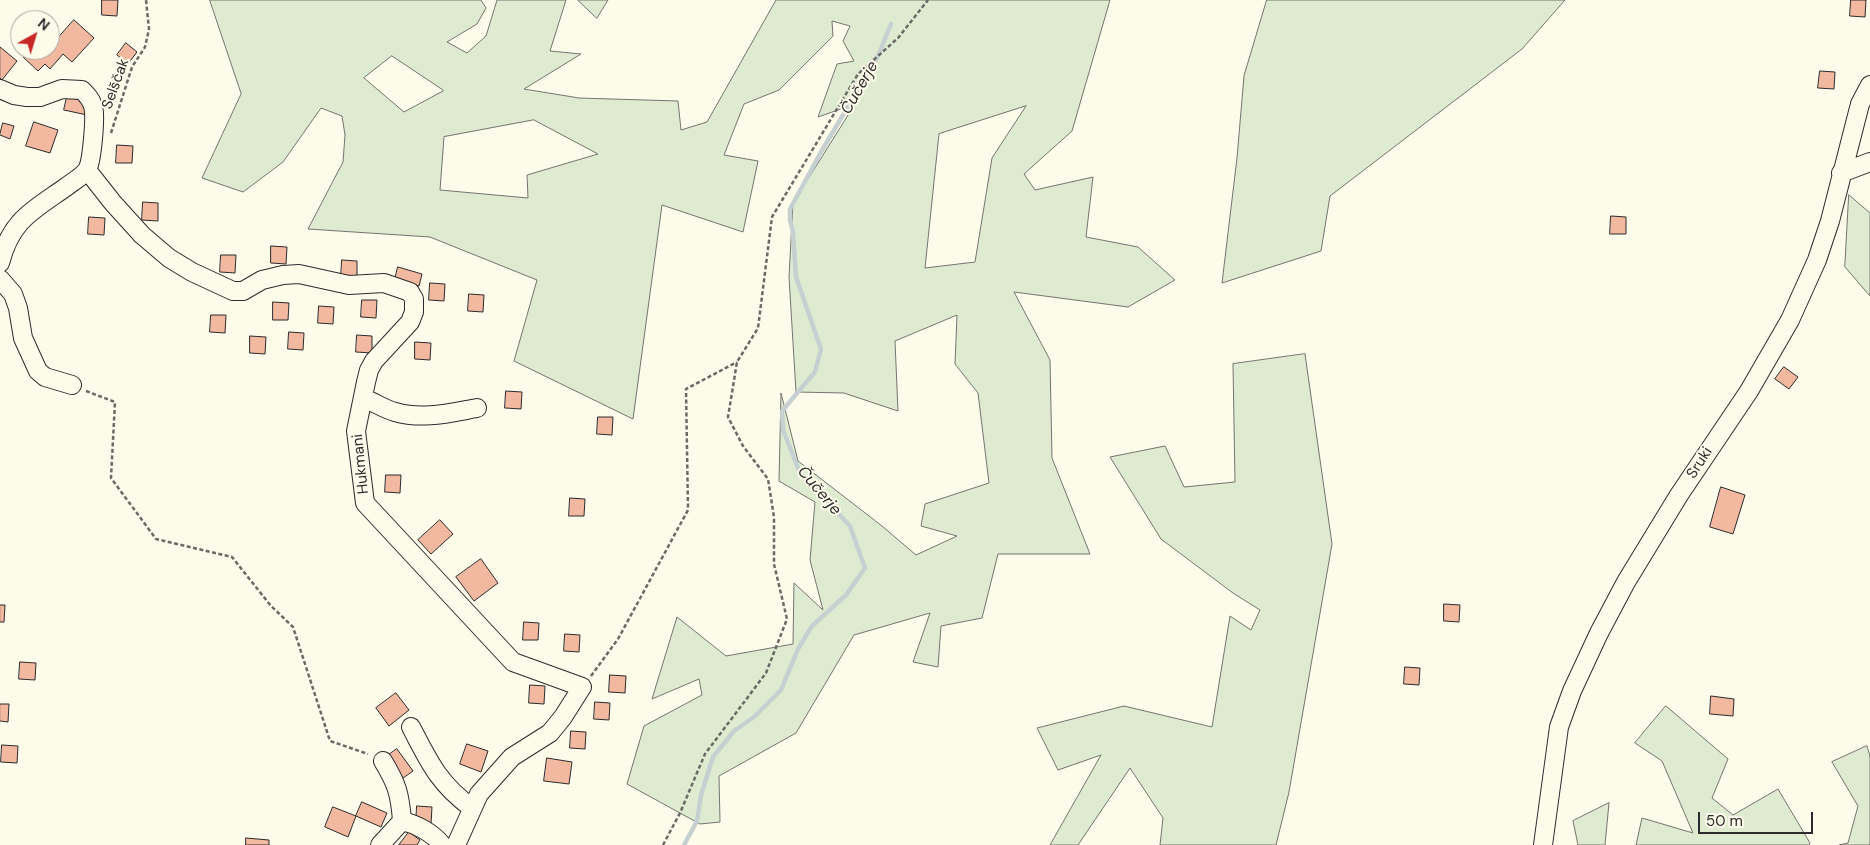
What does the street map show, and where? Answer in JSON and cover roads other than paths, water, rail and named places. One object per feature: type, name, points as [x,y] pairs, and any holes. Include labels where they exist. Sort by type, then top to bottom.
[{"type":"street","name":"Sruki","points":[[1542,845],[1559,727],[1572,691],[1599,633],[1626,582],[1679,495],[1749,391],[1790,320],[1817,260],[1830,221],[1860,104],[1870,85]]},
{"type":"street","points":[[0,90],[27,97],[40,97],[62,89],[82,90],[89,97],[95,116],[87,170],[24,217],[11,233],[3,250],[0,263]]},
{"type":"street","points":[[1841,173],[1870,162]]},
{"type":"street","name":"Hukmani","points":[[87,170],[142,235],[168,258],[192,272],[233,291],[243,291],[269,278],[299,274],[349,286],[384,283],[410,292],[414,299],[414,312],[410,322],[374,361],[369,370],[363,398],[356,431],[365,503],[513,662],[582,687],[563,718],[550,733],[512,757],[479,794],[472,808]]},
{"type":"street","points":[[0,279],[13,294],[18,308],[23,338],[38,371],[45,377],[72,385]]},
{"type":"street","points":[[363,398],[393,412],[410,416],[426,417],[477,408]]},
{"type":"street","points":[[411,727],[440,780],[472,808],[456,845]]},
{"type":"street","points":[[383,761],[395,780],[402,821]]},
{"type":"street","points":[[380,845],[402,821]]},
{"type":"street","points":[[402,821],[429,833],[442,845]]},
{"type":"waterway","name":"Čučerje","points":[[684,845],[697,821],[701,795],[713,757],[734,731],[754,717],[781,690],[798,649],[812,626],[846,595],[865,568],[850,526],[800,473],[783,430],[782,411],[815,372],[821,349],[796,277],[790,209],[821,152],[878,56],[891,24]]}]
